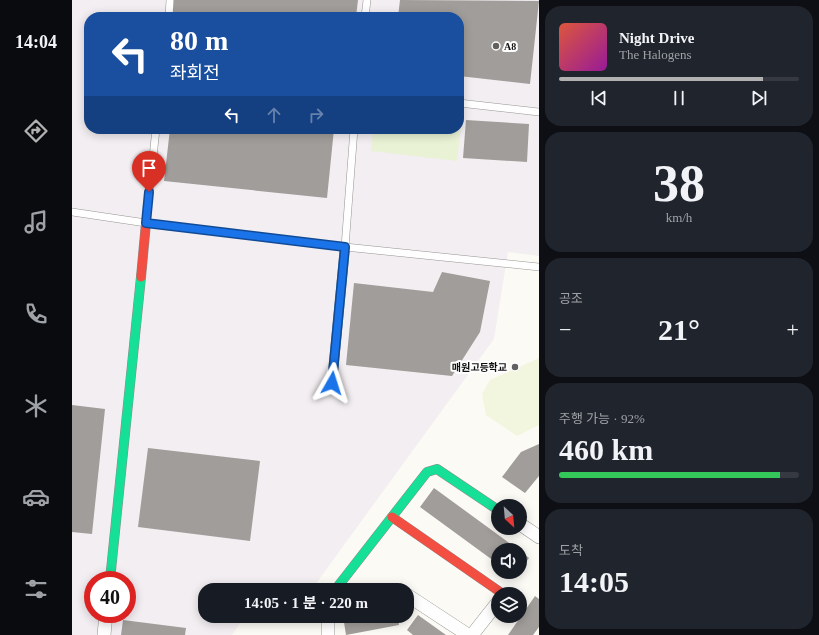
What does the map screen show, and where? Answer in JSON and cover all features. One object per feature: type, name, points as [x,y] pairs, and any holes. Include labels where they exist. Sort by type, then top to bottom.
[{"type":"street","points":[[111,571],[146,223]]},
{"type":"street","points":[[332,383],[345,247]]},
{"type":"street","points":[[340,583],[426,472],[437,469],[491,505]]},
{"type":"street","points":[[392,517],[493,587]]},
{"type":"street","points":[[527,529],[539,537]]},
{"type":"street","points":[[414,600],[468,635]]},
{"type":"street","points":[[472,635],[491,611]]},
{"type":"street","points":[[104,635],[105,623]]},
{"type":"street","points":[[328,623],[328,635]]},
{"type":"lane","points":[[169,12],[170,0]]},
{"type":"lane","points":[[366,12],[367,0]]},
{"type":"lane","points":[[464,104],[539,112]]},
{"type":"lane","points":[[146,223],[155,134]]},
{"type":"lane","points":[[345,247],[354,134]]},
{"type":"lane","points":[[72,212],[146,223],[345,247],[539,267]]},
{"type":"shaded area","points":[[72,0],[539,0],[539,256],[508,252],[494,339],[316,583],[198,583],[198,623],[240,623],[232,635],[72,635]]},
{"type":"green space","points":[[373,134],[460,134],[457,161],[371,151]]},
{"type":"green space","points":[[539,358],[539,425],[517,436],[486,415],[482,394],[490,380]]},
{"type":"building","points":[[174,0],[358,0],[357,12],[173,12]]},
{"type":"building","name":"A8","points":[[400,0],[539,1],[530,84],[464,77],[464,12],[399,12]]},
{"type":"building","points":[[466,120],[529,124],[527,162],[463,158]]},
{"type":"building","points":[[169,134],[333,134],[327,198],[164,181]]},
{"type":"building","points":[[442,272],[490,281],[480,332],[452,376],[346,365],[354,283],[433,292]]},
{"type":"building","points":[[72,405],[105,409],[92,534],[72,532]]},
{"type":"building","points":[[539,444],[539,476],[525,493],[502,477],[521,452]]},
{"type":"building","points":[[148,448],[260,461],[250,541],[138,527]]},
{"type":"building","points":[[434,488],[491,530],[491,535],[498,535],[509,543],[491,543],[491,559],[420,507]]},
{"type":"building","points":[[535,596],[539,599],[539,627],[533,635],[508,635],[516,623],[527,623],[527,608]]},
{"type":"building","points":[[418,615],[446,635],[413,635],[407,630],[412,623],[414,623]]},
{"type":"building","points":[[136,622],[186,628],[185,635],[121,635],[123,623],[136,623]]},
{"type":"building","points":[[344,623],[399,623],[399,625],[346,635]]},
{"type":"traffic: fast","points":[[332,383],[345,247]]},
{"type":"traffic: fast","points":[[111,571],[141,277]]},
{"type":"traffic: fast","points":[[340,583],[427,472],[437,469],[491,505]]},
{"type":"traffic: jam","points":[[141,277],[146,223]]},
{"type":"traffic: jam","points":[[392,517],[493,587]]},
{"type":"place","name":"A8","points":[[496,46]]},
{"type":"place","name":"매원고등학교","points":[[515,367]]},
{"type":"route","points":[[149,192],[146,223],[345,247],[332,383]]}]
